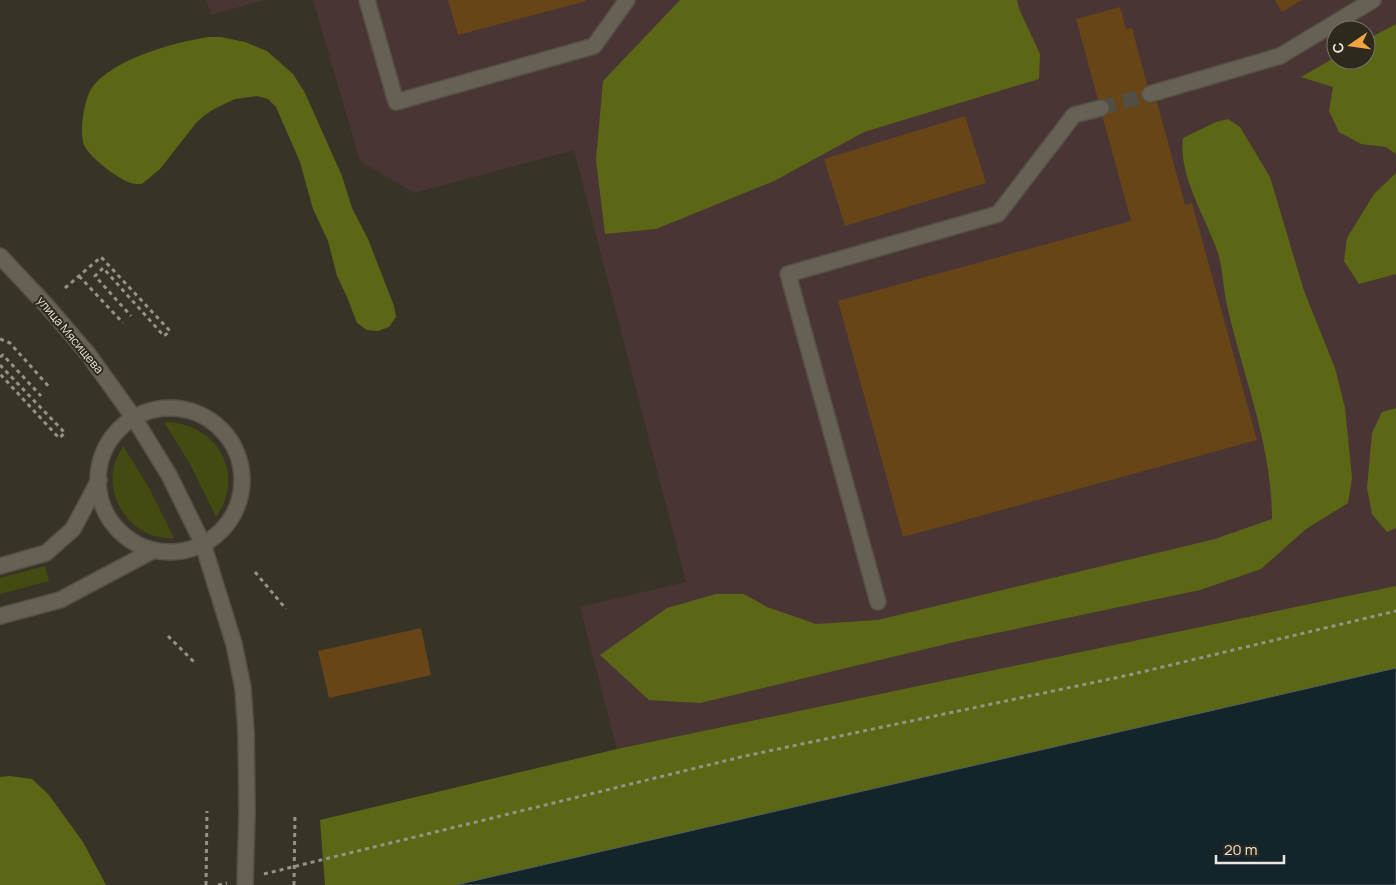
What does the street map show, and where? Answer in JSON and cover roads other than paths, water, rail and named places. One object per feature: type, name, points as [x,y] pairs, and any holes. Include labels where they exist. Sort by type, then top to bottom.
[{"type":"street","points":[[367,0],[396,102],[594,46],[627,0]]},
{"type":"street","points":[[1150,94],[1280,56],[1373,0]]},
{"type":"street","points":[[878,602],[788,274],[998,214],[1074,115],[1101,108]]},
{"type":"street","name":"улица Мясищева","points":[[0,256],[47,306],[88,354],[134,418],[169,475],[203,544],[234,644],[243,688],[251,880]]},
{"type":"street","points":[[161,408],[179,408],[202,415],[219,427],[233,445],[241,465],[242,487],[237,508],[228,523],[217,535],[203,544],[187,550],[171,552],[154,550],[138,544],[124,535],[113,523],[103,506],[99,480],[105,451],[114,435],[134,418],[161,408]]},
{"type":"street","points":[[0,566],[46,553],[73,529],[99,480]]},
{"type":"street","points":[[0,616],[60,600],[154,550]]},
{"type":"water","points":[[1396,668],[1396,885],[456,885]]},
{"type":"tunnel","points":[[1101,108],[1150,94]]}]
